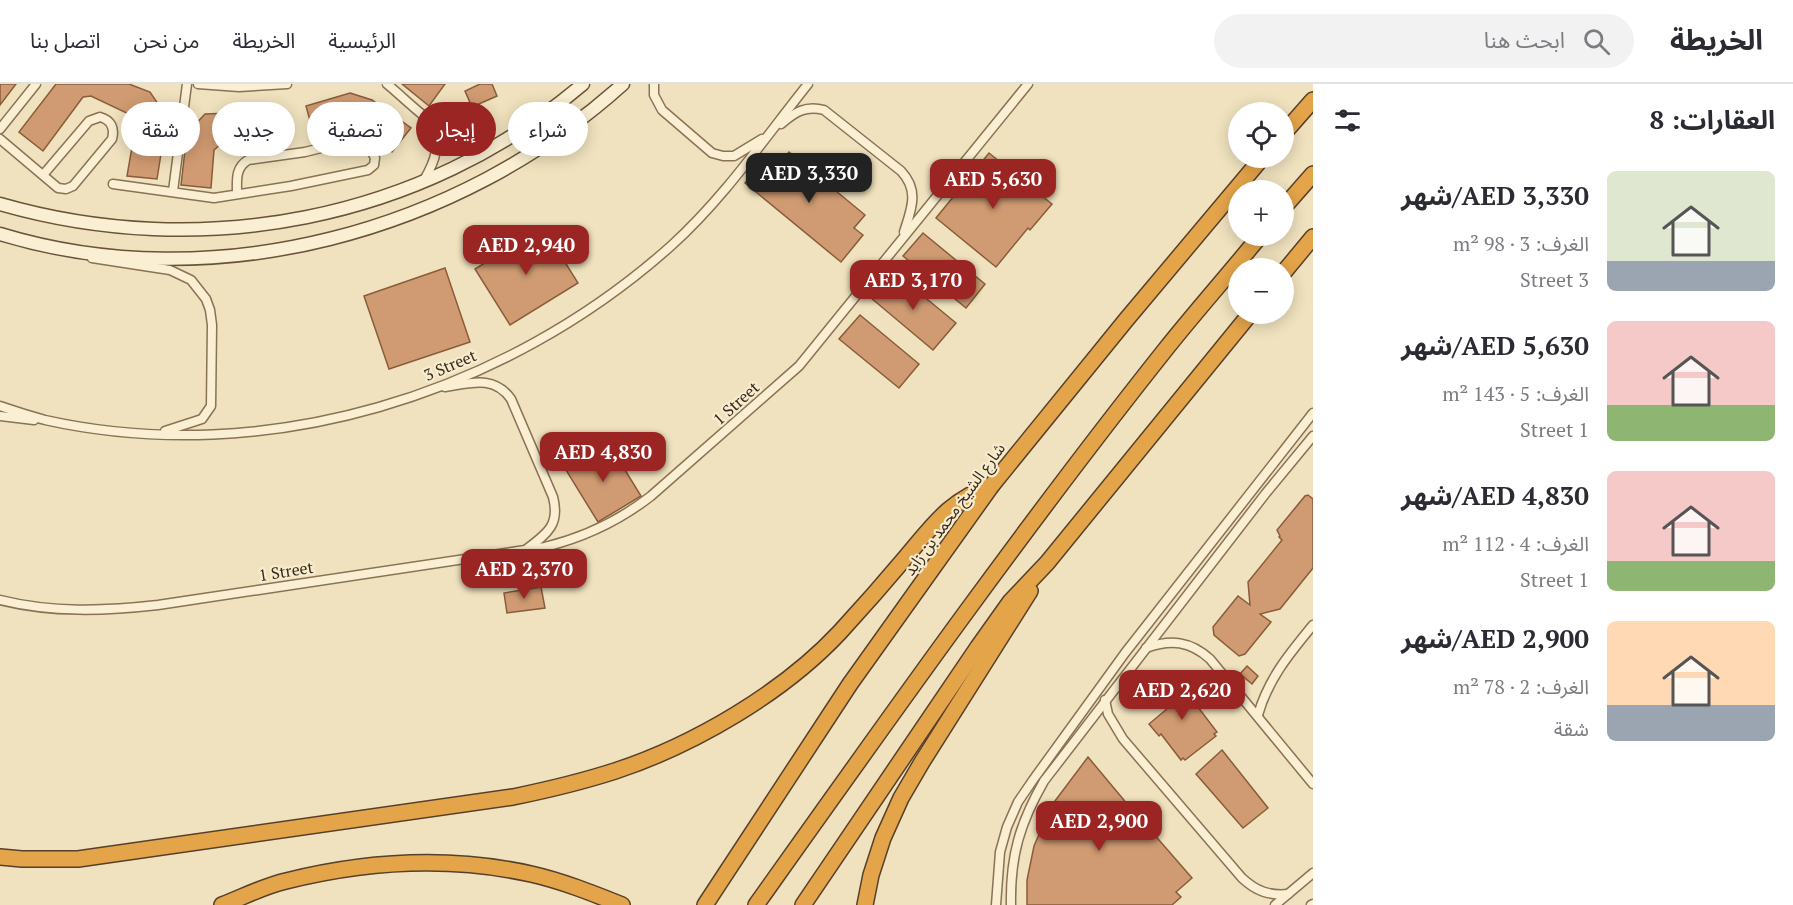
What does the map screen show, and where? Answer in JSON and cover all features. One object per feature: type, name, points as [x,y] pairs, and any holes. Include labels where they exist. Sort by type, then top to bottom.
[{"type":"highway","points":[[1294,122],[1313,100]]},
{"type":"highway","name":"شارع الشيخ محمد بن زايد","points":[[705,905],[850,684],[992,485],[1254,168]]},
{"type":"highway","points":[[1294,196],[1313,174]]},
{"type":"highway","points":[[1294,260],[1313,237]]},
{"type":"highway","points":[[756,905],[878,733],[1026,534],[1165,350],[1252,246]]},
{"type":"highway","points":[[803,905],[1010,602],[1047,563],[1242,324]]},
{"type":"highway","points":[[0,857],[40,860],[78,859],[513,797],[616,771],[701,733],[754,702],[791,675],[839,633],[944,512],[966,496],[992,485]]},
{"type":"highway","points":[[865,905],[871,875],[883,838],[901,798],[1047,563]]},
{"type":"highway","points":[[222,905],[284,881],[388,863],[436,862],[484,866],[531,874],[578,887],[622,905]]},
{"type":"street","points":[[0,129],[36,84]]},
{"type":"street","points":[[173,191],[187,84]]},
{"type":"street","points":[[198,84],[239,87],[287,84]]},
{"type":"street","points":[[387,84],[416,108]]},
{"type":"street","points":[[496,145],[530,124],[584,84]]},
{"type":"street","points":[[65,250],[117,257],[188,258],[284,249],[345,236],[404,216],[495,175],[566,130],[623,84]]},
{"type":"street","points":[[654,84],[654,95],[662,110],[712,153],[723,156],[734,156],[768,135],[800,110],[812,108],[829,113],[901,171],[909,181],[913,192],[913,204],[901,239]]},
{"type":"street","name":"3 Street","points":[[0,406],[43,420],[113,430],[157,434],[217,434],[296,425],[379,408],[430,390],[530,345],[596,306],[653,261],[710,208],[807,84]]},
{"type":"street","name":"1 Street","points":[[0,600],[65,609],[127,608],[245,593],[525,550],[564,542],[601,528],[636,508],[651,496],[799,366],[1028,84]]},
{"type":"street","points":[[0,139],[58,188],[70,188],[112,138],[114,131],[111,123],[100,117],[89,121],[43,175]]},
{"type":"street","points":[[113,184],[214,198],[291,186],[368,170],[374,165],[375,158],[371,150],[361,143],[349,141],[305,152],[248,160],[238,171],[237,194]]},
{"type":"street","points":[[423,181],[435,156]]},
{"type":"street","points":[[0,204],[101,225],[163,230],[225,229],[312,216],[368,201],[423,181],[475,156]]},
{"type":"street","points":[[0,234],[111,262],[170,270],[191,280],[206,298],[212,325],[212,406],[202,419],[157,434]]},
{"type":"street","points":[[430,390],[482,381],[502,388],[511,399],[555,506],[553,524],[548,532],[525,550]]},
{"type":"street","points":[[996,905],[1000,852],[1007,827],[1018,802],[1125,653],[1313,413]]},
{"type":"street","points":[[0,416],[43,420]]},
{"type":"street","points":[[1011,905],[1011,876],[1016,845],[1032,801],[1044,781],[1313,436]]},
{"type":"street","points":[[1258,716],[1274,675],[1313,625]]},
{"type":"street","points":[[1146,648],[1160,642],[1176,642],[1191,645],[1201,651],[1313,784]]},
{"type":"street","points":[[1105,700],[1108,714],[1123,739],[1242,878],[1251,887],[1263,893],[1288,894]]},
{"type":"street","points":[[1275,905],[1313,873]]},
{"type":"building","points":[[0,84],[16,84],[0,105]]},
{"type":"building","points":[[56,84],[129,84],[150,92],[157,102],[121,102],[121,110],[91,96],[83,97],[43,151],[19,132]]},
{"type":"building","points":[[402,84],[445,84],[432,102],[424,102]]},
{"type":"building","points":[[480,84],[492,84],[497,96],[483,102],[470,102],[465,91]]},
{"type":"building","points":[[350,93],[375,102],[320,102]]},
{"type":"building","points":[[205,114],[212,114],[214,156],[211,188],[181,185],[184,156],[200,156],[200,119]]},
{"type":"building","points":[[404,123],[411,128],[404,137]]},
{"type":"building","points":[[789,152],[865,215],[854,228],[863,235],[841,262],[745,183],[767,156],[778,165]]},
{"type":"building","points":[[989,153],[1052,204],[1030,230],[1028,228],[996,267],[936,218]]},
{"type":"building","points":[[130,156],[161,156],[157,179],[127,176]]},
{"type":"building","points":[[543,227],[578,283],[510,325],[475,269]]},
{"type":"building","points":[[923,233],[985,284],[966,308],[903,256]]},
{"type":"building","points":[[445,268],[470,342],[389,369],[364,296]]},
{"type":"building","points":[[893,271],[956,323],[933,350],[871,298]]},
{"type":"building","points":[[860,315],[919,364],[899,388],[839,339]]},
{"type":"building","points":[[609,444],[641,496],[598,522],[566,470]]},
{"type":"building","points":[[1308,495],[1313,499],[1313,568],[1280,609],[1260,614],[1271,622],[1245,654],[1239,656],[1214,635],[1213,627],[1238,596],[1250,605],[1248,582],[1282,540],[1277,530]]},
{"type":"building","points":[[541,587],[545,608],[507,613],[504,593]]},
{"type":"building","points":[[1247,666],[1258,676],[1252,684],[1240,674]]},
{"type":"building","points":[[1172,673],[1217,732],[1214,734],[1216,736],[1185,760],[1183,758],[1181,760],[1161,734],[1159,736],[1149,724],[1174,703],[1158,685]]},
{"type":"building","points":[[1222,750],[1268,808],[1243,828],[1196,774]]},
{"type":"building","points":[[1088,757],[1128,805],[1113,817],[1124,830],[1139,817],[1192,878],[1176,892],[1181,897],[1172,905],[1027,905],[1027,880],[1034,846],[1052,805]]}]
